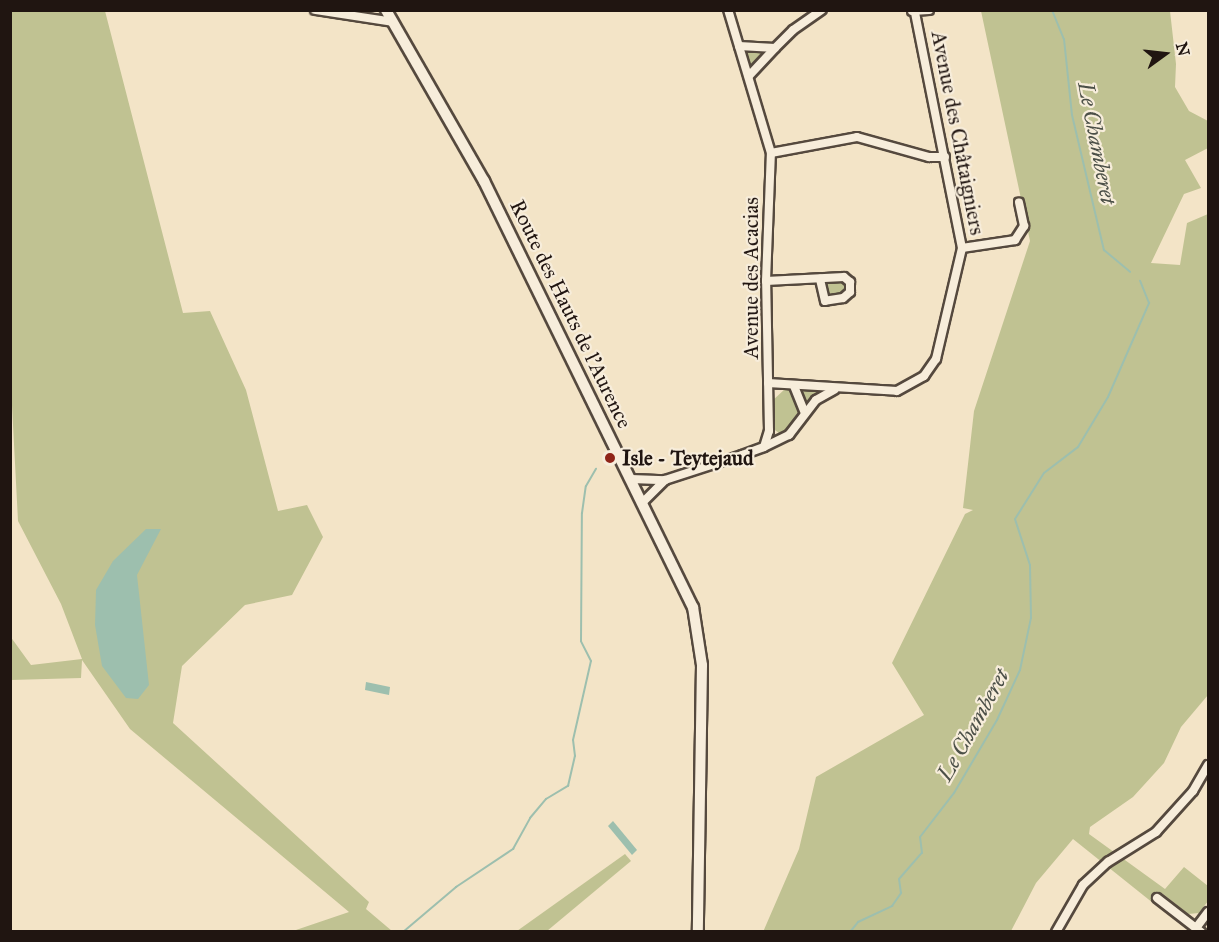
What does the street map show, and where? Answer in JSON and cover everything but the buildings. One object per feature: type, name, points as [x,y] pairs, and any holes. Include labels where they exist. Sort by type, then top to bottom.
[{"type":"main road","name":"Route des Hauts de l'Aurence","points":[[386,10],[484,181],[680,575],[701,643],[698,932]]},
{"type":"street","points":[[315,10],[393,22]]},
{"type":"street","name":"Avenue des Acacias","points":[[728,10],[771,153],[766,280],[769,431],[764,447]]},
{"type":"street","points":[[749,76],[793,30],[822,10]]},
{"type":"street","points":[[913,12],[929,10]]},
{"type":"street","name":"Avenue des Châtaigniers","points":[[768,383],[835,389],[897,391],[924,376],[936,359],[962,248],[945,157],[913,12]]},
{"type":"street","points":[[739,46],[776,48]]},
{"type":"street","points":[[771,153],[857,136],[929,157],[945,157]]},
{"type":"street","points":[[962,248],[1015,240],[1024,226],[1019,203]]},
{"type":"street","points":[[766,280],[820,279]]},
{"type":"street","points":[[794,386],[805,413]]},
{"type":"street","points":[[631,479],[665,480],[764,447],[789,435],[816,400],[835,389]]},
{"type":"street","points":[[643,502],[665,480]]},
{"type":"street","points":[[1060,930],[1083,885],[1108,862],[1156,832],[1192,791],[1209,765]]},
{"type":"street","points":[[1157,898],[1198,930],[1209,912]]},
{"type":"shaded area","points":[[11,11],[105,11],[183,313],[210,311],[246,390],[278,511],[307,505],[323,537],[292,595],[245,605],[182,666],[173,723],[369,902],[366,909],[392,931],[293,931],[349,912],[130,729],[82,660],[81,678],[11,680],[10,636],[31,665],[82,659],[61,604],[18,521],[10,367]]},
{"type":"shaded area","points":[[981,11],[1170,11],[1176,64],[1175,87],[1189,111],[1208,121],[1208,148],[1185,160],[1201,188],[1184,194],[1151,263],[1180,265],[1187,223],[1208,214],[1208,695],[1181,727],[1164,763],[1133,797],[1090,827],[1089,834],[1165,889],[1184,867],[1208,886],[1208,901],[1199,913],[1188,914],[1162,893],[1153,903],[1073,839],[1036,883],[1011,931],[763,932],[799,849],[816,777],[924,715],[892,663],[965,514],[973,510],[963,508],[974,411],[1030,241]]},
{"type":"shaded area","points":[[739,46],[775,48],[749,76]]},
{"type":"shaded area","points":[[844,277],[850,292],[825,301],[820,279]]},
{"type":"shaded area","points":[[794,386],[835,389],[805,413]]},
{"type":"shaded area","points":[[785,389],[794,390],[801,413],[786,433],[780,434],[775,430],[772,401]]},
{"type":"shaded area","points":[[146,529],[161,529],[137,575],[149,685],[138,699],[126,698],[102,666],[95,625],[96,590],[113,561]]},
{"type":"shaded area","points":[[366,682],[390,687],[389,695],[365,690]]},
{"type":"shaded area","points":[[613,821],[637,850],[632,855],[608,826]]},
{"type":"shaded area","points":[[625,854],[631,861],[547,931],[517,931]]},
{"type":"waterway","name":"Le Chamberet","points":[[1052,10],[1064,39],[1072,115],[1104,250],[1130,272]]},
{"type":"waterway","name":"Le Chamberet","points":[[850,932],[858,922],[892,906],[901,893],[899,879],[922,853],[920,837],[954,793],[997,720],[1020,670],[1031,618],[1030,565],[1015,519],[1044,473],[1078,447],[1108,397],[1149,303],[1140,281]]},
{"type":"waterway","points":[[403,932],[456,887],[513,849],[530,818],[546,799],[568,786],[575,756],[573,740],[591,661],[581,641],[582,513],[586,486],[596,469]]},
{"type":"place","name":"Isle - Teytejaud","points":[[610,458]]}]
